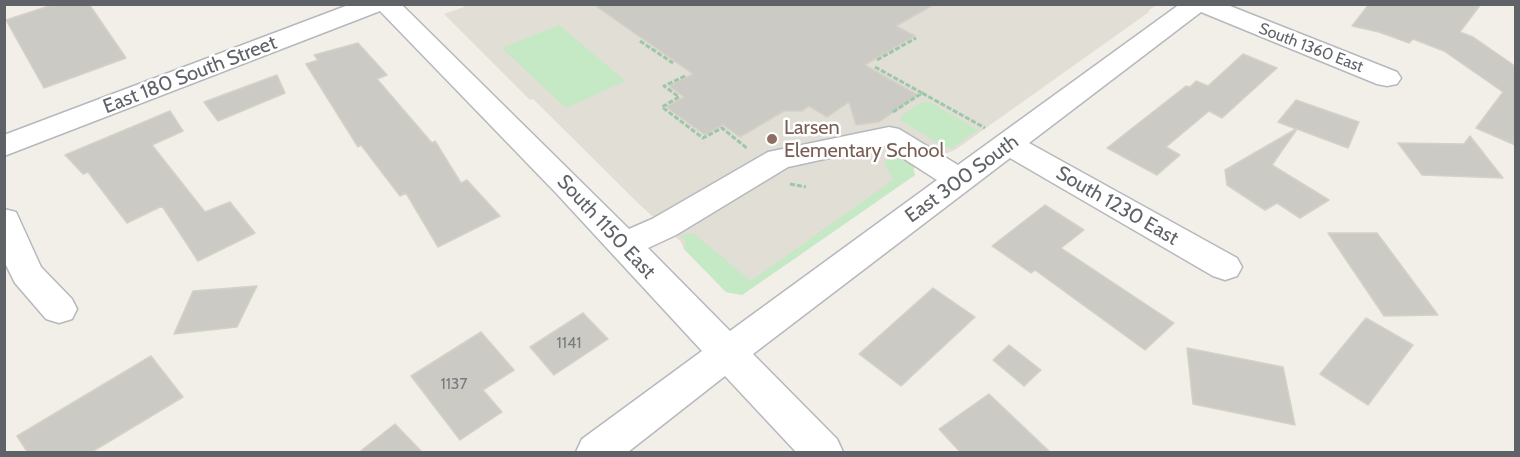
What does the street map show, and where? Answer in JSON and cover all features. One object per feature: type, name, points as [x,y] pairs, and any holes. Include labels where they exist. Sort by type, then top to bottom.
[{"type":"street","name":"East 180 South Street","points":[[4,146],[375,4]]},
{"type":"street","name":"South 1150 East","points":[[387,4],[567,184],[822,453]]},
{"type":"street","name":"East 300 South","points":[[597,453],[960,180],[997,137],[1196,4]]},
{"type":"street","name":"South 1360 East","points":[[1202,4],[1387,78]]},
{"type":"street","points":[[623,245],[664,227],[779,159],[889,136],[960,180]]},
{"type":"street","name":"South 1230 East","points":[[997,137],[1225,267]]},
{"type":"street","points":[[4,220],[27,274],[59,309]]},
{"type":"path","points":[[877,60],[916,38]]},
{"type":"path","points":[[640,41],[673,63]]},
{"type":"path","points":[[875,67],[997,137]]},
{"type":"path","points":[[685,76],[664,86],[679,97],[662,107],[704,138],[722,128],[751,152]]},
{"type":"path","points":[[892,113],[922,93]]},
{"type":"shaded area","name":"Larsen Elementary School","points":[[463,4],[1156,5],[955,150],[947,153],[937,152],[913,168],[915,175],[742,295],[726,292],[684,249],[681,242],[640,205],[533,99],[530,100],[444,14],[464,7]]},
{"type":"green space","points":[[559,25],[625,81],[566,108],[502,48]]},
{"type":"green space","points":[[922,102],[930,102],[978,130],[952,148],[945,147],[900,120],[902,115]]},
{"type":"green space","points":[[897,154],[918,165],[913,169],[915,175],[742,295],[726,292],[684,249],[686,241],[680,236],[693,233],[751,281],[893,180],[884,162]]},
{"type":"building","points":[[55,4],[89,4],[126,58],[44,88],[6,20]]},
{"type":"building","points":[[593,4],[935,4],[896,26],[915,36],[865,65],[918,95],[879,122],[856,125],[849,102],[827,117],[809,106],[802,111],[784,111],[740,137],[723,125],[705,135],[666,107],[684,97],[669,86],[693,74]]},
{"type":"building","points":[[1369,4],[1481,4],[1460,32],[1473,37],[1515,66],[1515,145],[1476,128],[1503,92],[1444,51],[1413,39],[1409,43],[1379,32],[1352,26]]},
{"type":"building","points":[[358,43],[387,75],[377,79],[432,143],[435,141],[461,183],[467,180],[500,216],[438,247],[406,193],[400,196],[361,145],[358,147],[306,64],[318,60],[314,55]]},
{"type":"building","points":[[1243,54],[1277,68],[1222,118],[1209,111],[1166,147],[1180,155],[1157,175],[1107,148],[1186,86],[1190,87],[1196,81],[1208,86]]},
{"type":"building","points":[[277,75],[285,93],[218,121],[204,102]]},
{"type":"building","points":[[1296,100],[1359,122],[1348,148],[1297,129],[1272,165],[1329,200],[1300,218],[1277,203],[1265,210],[1227,185],[1225,170],[1296,129],[1278,122]]},
{"type":"building","points":[[170,111],[183,131],[152,145],[205,212],[230,202],[255,233],[198,261],[162,206],[127,223],[88,172],[83,174],[65,155]]},
{"type":"building","points":[[1470,136],[1503,178],[1422,175],[1398,143],[1464,144]]},
{"type":"building","points":[[1045,205],[1084,230],[1061,248],[1174,323],[1145,350],[1035,270],[1031,273],[992,246]]},
{"type":"building","points":[[1328,233],[1377,233],[1438,315],[1384,316]]},
{"type":"building","points":[[257,286],[237,327],[174,334],[193,291]]},
{"type":"building","points":[[933,288],[975,317],[901,386],[859,354]]},
{"type":"building","points":[[583,313],[608,339],[554,375],[530,347]]},
{"type":"building","points":[[1366,318],[1413,345],[1368,405],[1320,374]]},
{"type":"building","points":[[481,332],[514,370],[483,390],[502,412],[460,440],[411,376]]},
{"type":"building","points":[[1009,345],[1041,370],[1024,386],[993,360]]},
{"type":"building","points":[[1187,348],[1283,367],[1295,425],[1193,404]]},
{"type":"building","points":[[151,356],[183,397],[90,453],[28,453],[17,436]]},
{"type":"building","points":[[989,394],[1051,453],[961,453],[939,429]]},
{"type":"building","points":[[395,424],[423,453],[358,453]]},
{"type":"place","name":"Larsen Elementary School","points":[[772,139]]}]
